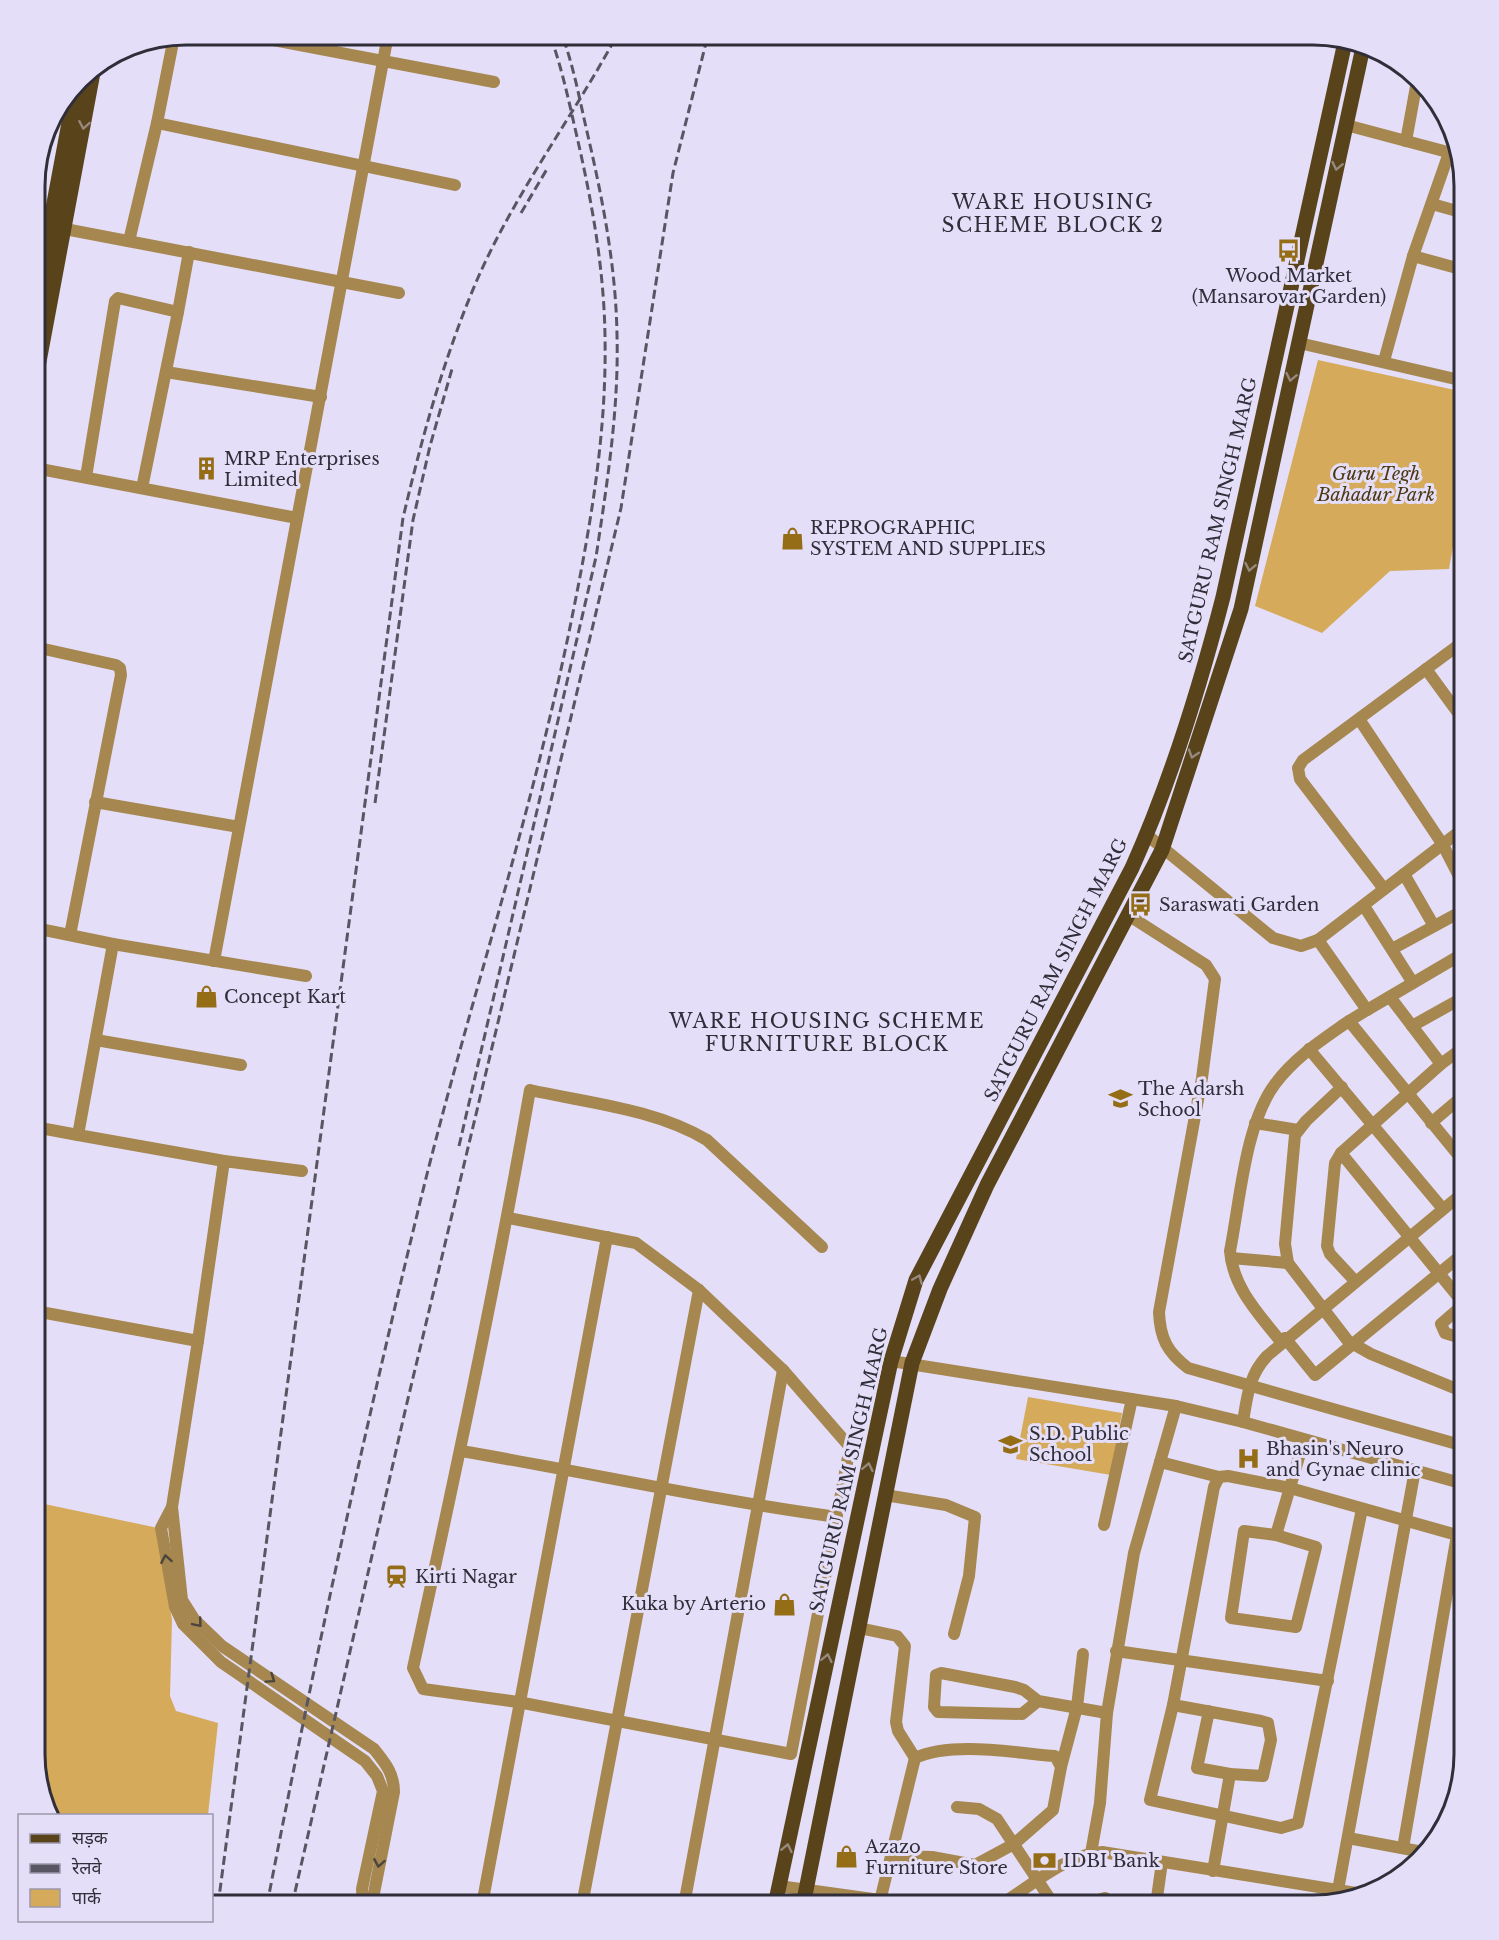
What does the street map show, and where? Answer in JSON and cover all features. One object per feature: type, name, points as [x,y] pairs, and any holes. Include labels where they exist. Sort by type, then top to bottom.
[{"type":"main road","name":"SATGURU RAM SINGH MARG","points":[[777,1895],[799,1756],[891,1361],[916,1280],[1059,1009],[1147,835],[1203,672],[1223,597],[1344,49]]},
{"type":"main road","name":"SATGURU RAM SINGH MARG","points":[[805,1895],[912,1363],[939,1289],[987,1185],[1162,850],[1241,609],[1361,54]]},
{"type":"main road","points":[[45,319],[65,230],[91,81]]},
{"type":"main road","points":[[45,248],[73,102]]},
{"type":"street","points":[[300,45],[494,82]]},
{"type":"street","points":[[214,961],[386,45]]},
{"type":"street","points":[[129,241],[157,123],[172,46]]},
{"type":"street","points":[[1406,141],[1416,89]]},
{"type":"street","points":[[157,123],[455,185]]},
{"type":"street","points":[[1346,124],[1450,153]]},
{"type":"street","points":[[1384,362],[1413,256],[1451,157]]},
{"type":"street","points":[[1432,204],[1454,210]]},
{"type":"street","points":[[65,230],[399,293]]},
{"type":"street","points":[[142,488],[189,252]]},
{"type":"street","points":[[1413,256],[1454,267]]},
{"type":"street","points":[[86,477],[115,301],[118,298],[178,312]]},
{"type":"street","points":[[1299,343],[1454,379]]},
{"type":"street","points":[[166,372],[321,397]]},
{"type":"street","points":[[45,470],[297,518]]},
{"type":"street","points":[[1384,889],[1300,779],[1298,773],[1303,760],[1454,648]]},
{"type":"street","points":[[45,649],[120,668],[121,675],[70,935]]},
{"type":"street","points":[[1426,669],[1454,707]]},
{"type":"street","points":[[1359,719],[1443,845],[1454,866]]},
{"type":"street","points":[[95,802],[238,827]]},
{"type":"street","points":[[1147,835],[1162,850],[1273,938],[1301,946],[1318,940],[1454,836]]},
{"type":"street","points":[[1404,874],[1434,926]]},
{"type":"street","points":[[1364,906],[1413,983]]},
{"type":"street","points":[[1128,915],[1206,965],[1215,979],[1202,1078],[1159,1312],[1162,1338],[1168,1350],[1188,1368],[1248,1387],[1454,1443]]},
{"type":"street","points":[[1392,949],[1454,915]]},
{"type":"street","points":[[45,930],[113,944],[306,976]]},
{"type":"street","points":[[1318,940],[1367,1010]]},
{"type":"street","points":[[78,1135],[113,944]]},
{"type":"street","points":[[1454,959],[1349,1021],[1309,1049],[1276,1083],[1264,1101],[1255,1123],[1231,1258],[1233,1276],[1239,1287],[1314,1375],[1454,1261]]},
{"type":"street","points":[[1390,997],[1441,1064]]},
{"type":"street","points":[[1412,1026],[1454,1003]]},
{"type":"street","points":[[1349,1021],[1454,1150]]},
{"type":"street","points":[[96,1040],[241,1065]]},
{"type":"street","points":[[1309,1049],[1443,1209]]},
{"type":"street","points":[[1355,1281],[1330,1254],[1327,1246],[1332,1172],[1341,1153],[1454,1054]]},
{"type":"street","points":[[1342,1088],[1298,1130],[1285,1244],[1288,1263],[1353,1344],[1454,1388]]},
{"type":"street","points":[[508,1218],[636,1243],[699,1290],[783,1370],[850,1447],[799,1756],[518,1702],[423,1689],[413,1668],[461,1452],[508,1218],[530,1090],[666,1121],[689,1129],[707,1140],[822,1247]]},
{"type":"street","points":[[1431,1123],[1454,1103]]},
{"type":"street","points":[[1255,1123],[1298,1130]]},
{"type":"street","points":[[45,1129],[224,1161],[302,1171]]},
{"type":"street","points":[[1341,1153],[1454,1292]]},
{"type":"street","points":[[224,1161],[172,1507],[182,1600],[194,1619],[222,1646],[374,1749],[389,1767],[394,1780],[392,1804],[374,1895]]},
{"type":"street","points":[[1243,1422],[1248,1387],[1259,1364],[1283,1340],[1454,1200]]},
{"type":"street","points":[[484,1895],[518,1702],[607,1237]]},
{"type":"street","points":[[1231,1258],[1288,1263]]},
{"type":"street","points":[[584,1895],[699,1290]]},
{"type":"street","points":[[45,1313],[198,1341]]},
{"type":"street","points":[[1454,1313],[1441,1324],[1445,1333],[1454,1336]]},
{"type":"street","points":[[891,1361],[1176,1406],[1243,1422],[1454,1481]]},
{"type":"street","points":[[686,1895],[783,1370]]},
{"type":"street","points":[[1104,1525],[1132,1399]]},
{"type":"street","points":[[1091,1853],[1100,1803],[1107,1713],[1134,1553],[1176,1406]]},
{"type":"street","points":[[1276,1535],[1304,1440]]},
{"type":"street","points":[[461,1452],[563,1468],[756,1506],[837,1517]]},
{"type":"street","points":[[1160,1462],[1219,1477],[1228,1476],[1290,1488],[1454,1534]]},
{"type":"street","points":[[1338,1890],[1415,1470]]},
{"type":"street","points":[[1219,1477],[1214,1487],[1173,1705],[1150,1800],[1222,1817],[1281,1828],[1298,1823],[1362,1509]]},
{"type":"street","points":[[885,1495],[946,1505],[975,1517],[969,1576],[954,1634]]},
{"type":"street","points":[[172,1507],[161,1528],[175,1607],[183,1624],[221,1662],[365,1761],[377,1776],[383,1791],[362,1895]]},
{"type":"street","points":[[1244,1531],[1276,1535],[1316,1547],[1296,1627],[1230,1618],[1244,1531]]},
{"type":"street","points":[[1402,1848],[1454,1573]]},
{"type":"street","points":[[859,1628],[897,1636],[905,1646],[896,1722],[898,1731],[915,1758],[881,1895]]},
{"type":"street","points":[[1116,1651],[1182,1658],[1328,1681]]},
{"type":"street","points":[[891,1856],[932,1857],[975,1865],[1014,1844],[1050,1814],[1077,1707],[1083,1654]]},
{"type":"street","points":[[1038,1701],[1022,1714],[938,1712],[934,1707],[936,1676],[941,1673],[1015,1687],[1038,1701],[1107,1713]]},
{"type":"street","points":[[1173,1705],[1209,1711],[1261,1721],[1271,1727],[1271,1740],[1263,1776],[1230,1774],[1197,1768],[1209,1711]]},
{"type":"street","points":[[915,1758],[941,1751],[991,1751],[1055,1756],[1061,1767]]},
{"type":"street","points":[[1213,1871],[1230,1774]]},
{"type":"street","points":[[957,1807],[979,1809],[990,1813],[1040,1880],[1048,1895]]},
{"type":"street","points":[[1348,1838],[1415,1851]]},
{"type":"street","points":[[1016,1895],[1069,1862],[1091,1853],[1345,1891]]},
{"type":"street","points":[[1157,1895],[1162,1862]]},
{"type":"street","points":[[779,1886],[796,1895]]},
{"type":"green space","name":"Guru Tegh Bahadur Park","points":[[1318,360],[1454,390],[1454,541],[1449,569],[1390,571],[1322,633],[1255,606]]},
{"type":"green space","points":[[1028,1397],[1122,1413],[1111,1475],[1016,1459]]},
{"type":"green space","points":[[45,1504],[158,1528],[172,1620],[170,1696],[176,1711],[218,1723],[208,1814],[59,1814],[50,1791],[45,1754]]},
{"type":"railway","points":[[269,1895],[356,1475],[434,1145],[553,706],[590,522],[603,411],[604,311],[592,211],[565,85],[553,45]]},
{"type":"railway","points":[[459,1146],[596,557],[614,419],[617,335],[611,260],[594,160],[565,45]]},
{"type":"railway","points":[[219,1895],[403,518],[435,398],[454,338],[477,280],[526,186],[612,45]]},
{"type":"railway","points":[[294,1895],[406,1407],[621,508],[673,173],[705,45]]},
{"type":"railway","points":[[521,213],[547,169]]},
{"type":"railway","points":[[375,803],[413,520],[430,446],[452,369]]},
{"type":"place","name":"Wood Market (Mansarovar Garden)","points":[[1289,250]]},
{"type":"place","name":"MRP Enterprises Limited","points":[[206,469]]},
{"type":"place","name":"REPROGRAPHIC SYSTEM AND SUPPLIES","points":[[792,538]]},
{"type":"place","name":"Saraswati Garden","points":[[1141,905]]},
{"type":"place","name":"Concept Kart","points":[[206,997]]},
{"type":"place","name":"The Adarsh School","points":[[1120,1099]]},
{"type":"place","name":"S.D. Public School","points":[[1011,1444]]},
{"type":"place","name":"Bhasin's Neuro and Gynae clinic","points":[[1248,1459]]},
{"type":"place","name":"Kirti Nagar","points":[[397,1577]]},
{"type":"place","name":"Kuka by Arterio","points":[[784,1604]]},
{"type":"place","name":"Azazo Furniture Store","points":[[847,1857]]},
{"type":"place","name":"IDBI Bank","points":[[1045,1861]]},
{"type":"district","name":"WARE HOUSING SCHEME BLOCK 2","points":[[1053,214]]},
{"type":"district","name":"WARE HOUSING SCHEME FURNITURE BLOCK","points":[[827,1032]]}]
